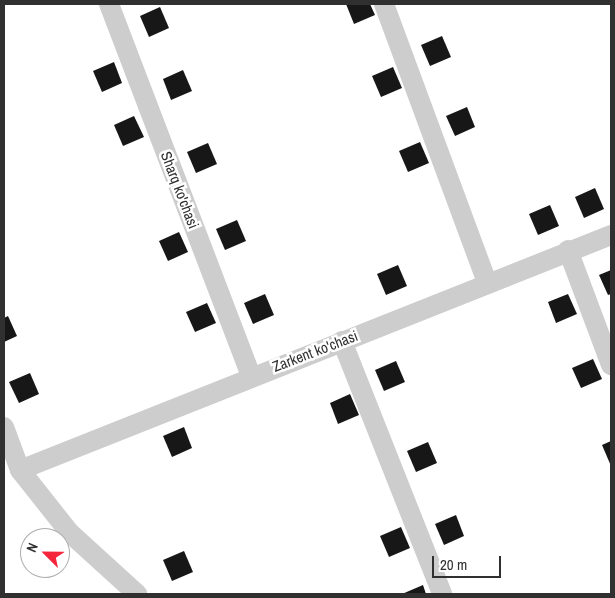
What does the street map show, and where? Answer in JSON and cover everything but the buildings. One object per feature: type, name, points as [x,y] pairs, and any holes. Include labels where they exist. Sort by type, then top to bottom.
[{"type":"street","name":"Sharq ko'chasi","points":[[108,4],[250,376]]},
{"type":"street","points":[[384,4],[487,283]]},
{"type":"street","name":"Zarkent ko'chasi","points":[[20,470],[250,376],[568,250],[611,235]]},
{"type":"street","points":[[568,250],[611,364]]},
{"type":"street","points":[[342,341],[442,594]]},
{"type":"street","points":[[4,427],[20,470],[70,533],[137,594]]}]
